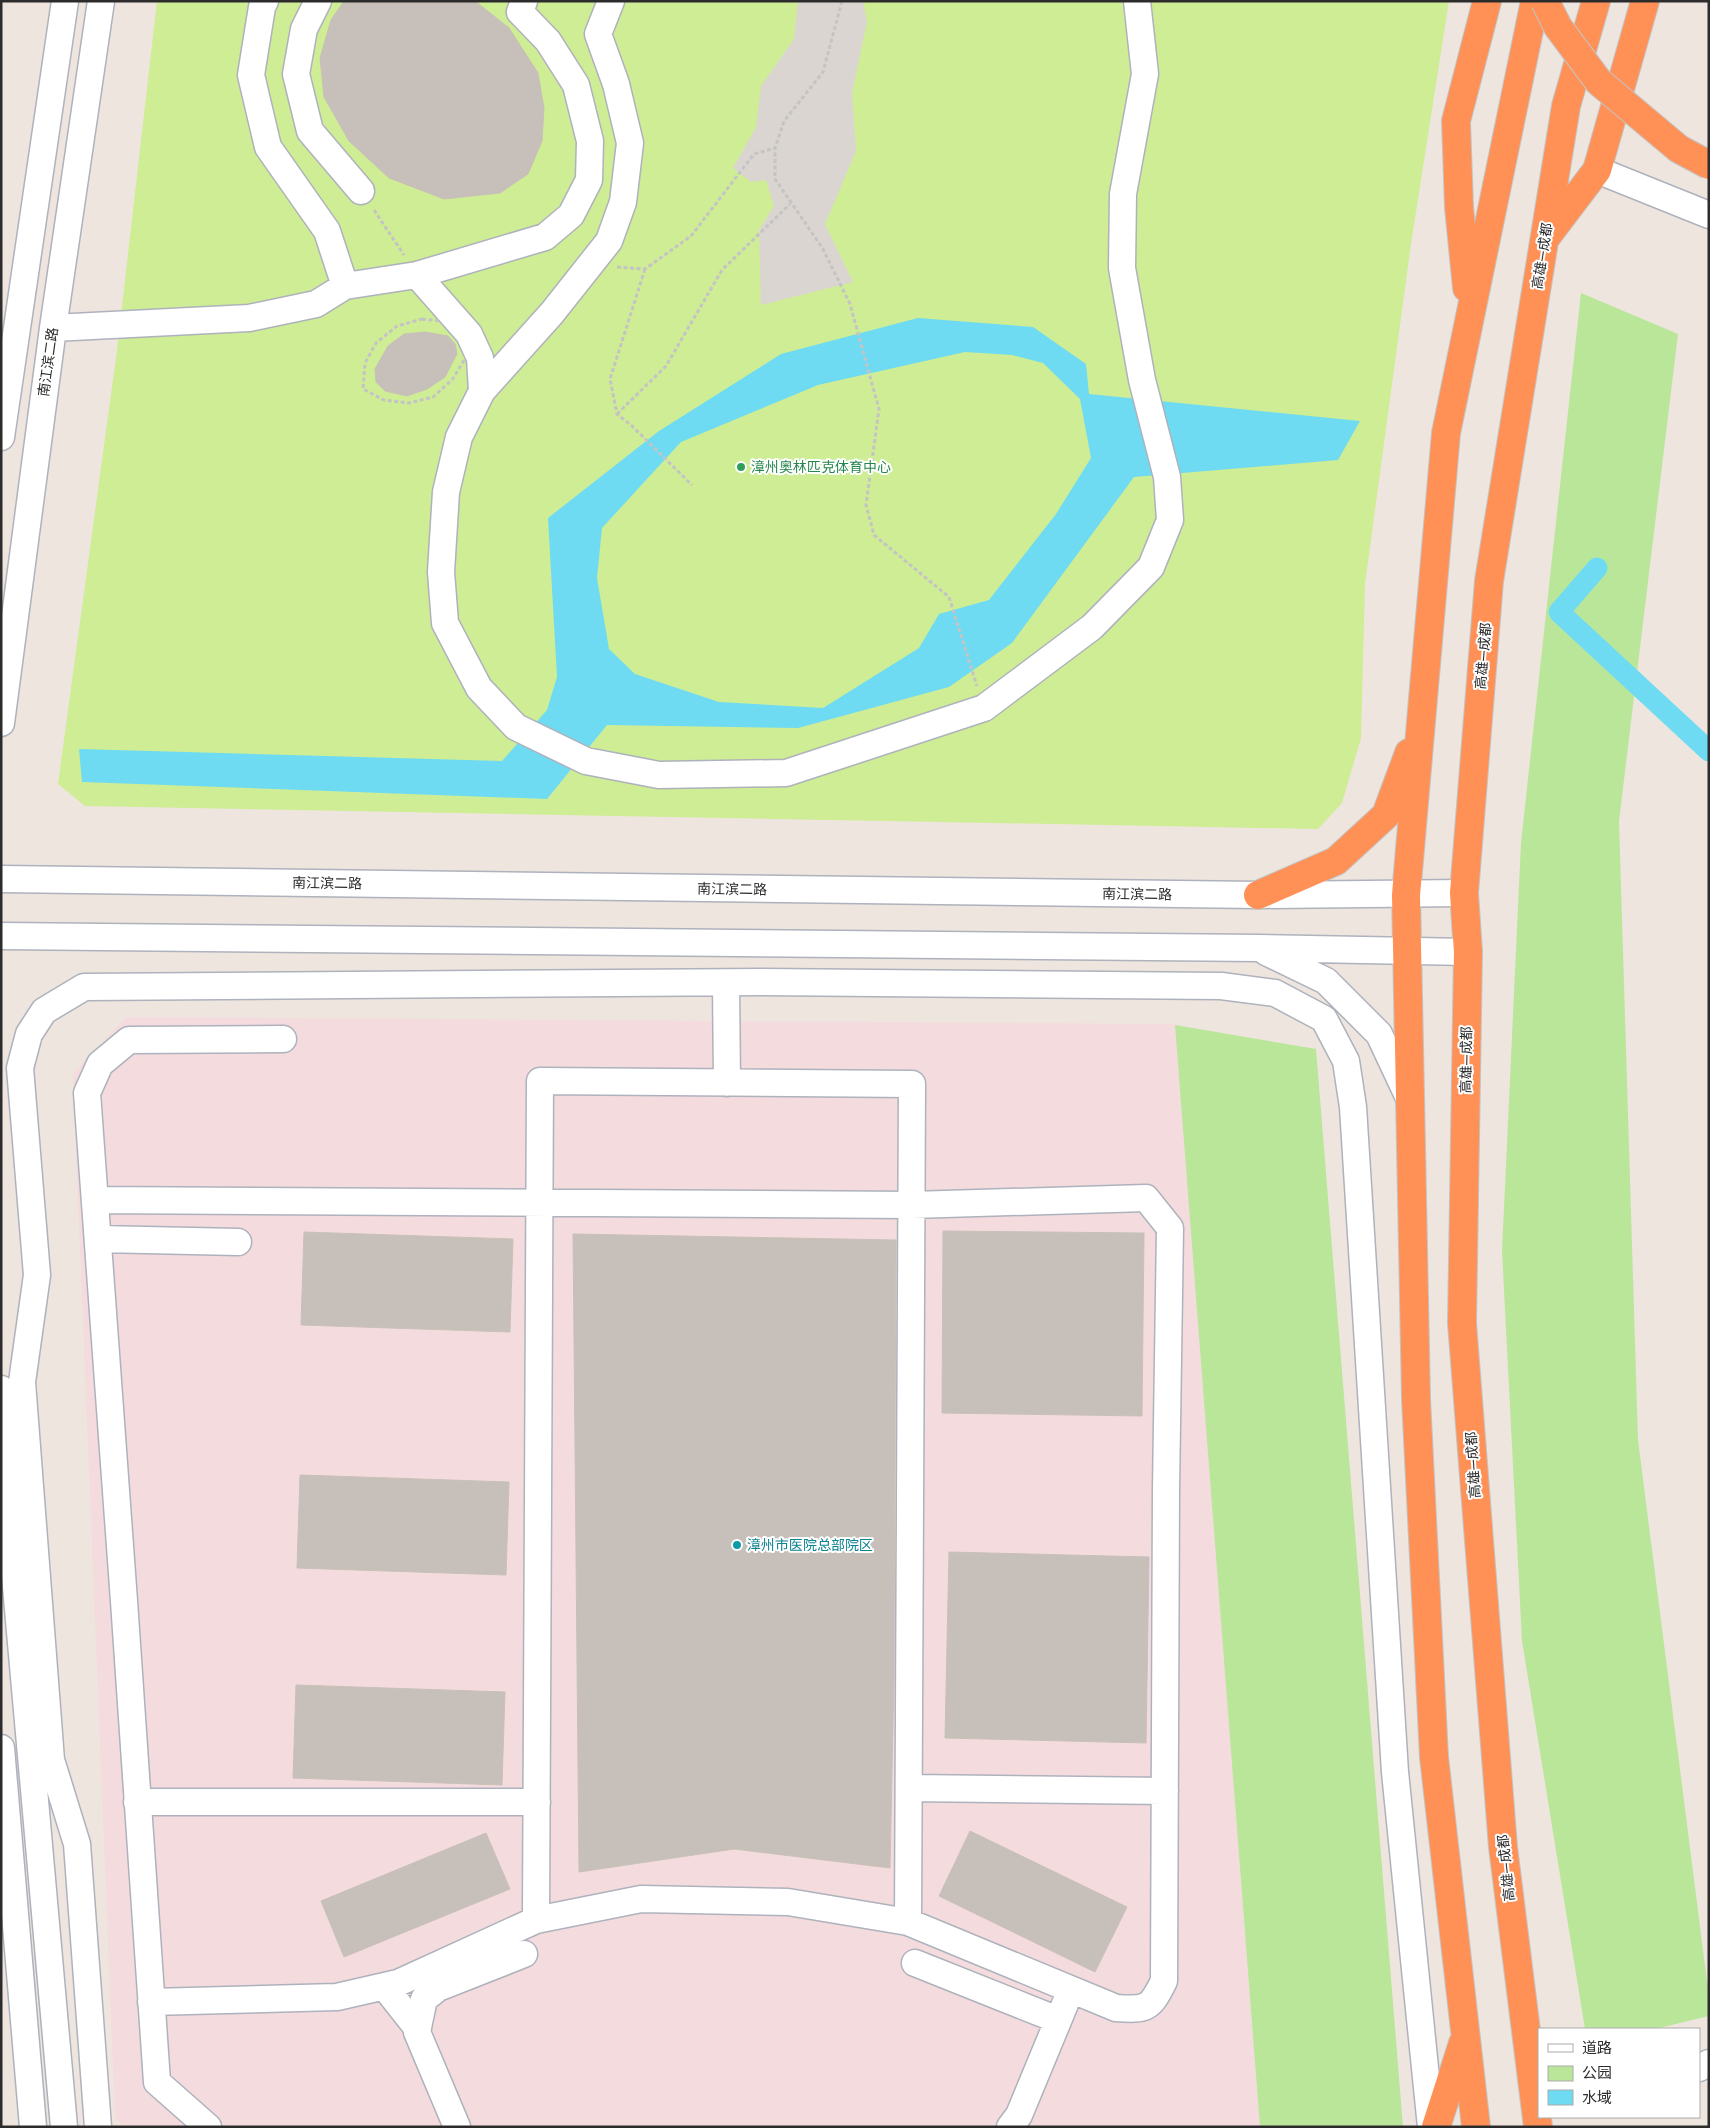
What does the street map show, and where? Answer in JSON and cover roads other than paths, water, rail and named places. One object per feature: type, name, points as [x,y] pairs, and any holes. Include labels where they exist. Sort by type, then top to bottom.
[{"type":"highway","points":[[1469,318],[1459,207],[1456,121],[1487,1]]},
{"type":"highway","points":[[1476,2127],[1434,1757],[1416,1399],[1406,895],[1446,433],[1535,1]]},
{"type":"highway","points":[[1545,1],[1558,27],[1600,82],[1679,149],[1709,165]]},
{"type":"highway","name":"高雄—成都","points":[[1538,2127],[1536,2087],[1503,1847],[1462,1324],[1468,952],[1464,893],[1489,582],[1566,106],[1596,1]]},
{"type":"highway","points":[[1544,239],[1597,170],[1644,1]]},
{"type":"highway","points":[[1258,895],[1336,861],[1386,815],[1421,722]]},
{"type":"highway","points":[[1436,2127],[1466,2035]]},
{"type":"street","points":[[1,437],[65,1]]},
{"type":"street","name":"南江滨二路","points":[[1,723],[52,328],[101,1]]},
{"type":"street","points":[[265,1],[262,7],[251,75],[268,147],[327,231],[345,286]]},
{"type":"street","points":[[318,1],[304,29],[296,74],[310,131],[361,191]]},
{"type":"street","points":[[52,328],[249,318],[316,304],[345,286],[417,274],[545,237],[571,215],[589,180],[590,141],[576,85],[548,41],[520,12],[524,1]]},
{"type":"street","points":[[611,1],[598,34],[616,84],[630,142],[623,202],[608,241],[552,313],[482,391],[459,437],[446,492],[441,572],[444,623],[479,688],[516,727],[586,761],[659,775],[786,772],[984,708],[1098,620],[1151,567],[1170,520],[1167,477],[1142,380],[1122,268],[1123,194],[1145,74],[1137,1]]},
{"type":"street","points":[[1597,170],[1709,215]]},
{"type":"street","points":[[417,274],[469,334],[480,358],[482,391]]},
{"type":"street","name":"南江滨二路","points":[[1,879],[1258,895],[1464,893]]},
{"type":"street","points":[[1,936],[1259,948],[1468,952]]},
{"type":"street","points":[[1259,948],[1326,981],[1379,1034],[1410,1100]]},
{"type":"street","points":[[726,983],[728,1083]]},
{"type":"street","points":[[98,2127],[77,1844],[52,1760],[22,1382],[37,1274],[20,1068],[29,1034],[44,1011],[84,987],[726,983],[1221,986],[1275,993],[1324,1019],[1346,1061],[1353,1107],[1395,1772],[1431,2127]]},
{"type":"street","points":[[208,2127],[157,2082],[99,1239],[87,1093],[100,1064],[129,1040],[283,1039]]},
{"type":"street","points":[[536,1920],[540,1081],[912,1084],[908,1922]]},
{"type":"street","points":[[95,1200],[912,1205],[1146,1198],[1170,1228],[1166,1489],[1164,1981],[1154,2002],[1139,2010],[1116,2008],[908,1922],[788,1902],[641,1899],[536,1920],[398,1983],[337,1997],[151,2002]]},
{"type":"street","points":[[99,1239],[238,1242]]},
{"type":"street","points":[[1,1389],[6,1474],[66,2122]]},
{"type":"street","points":[[1,1748],[33,2127]]},
{"type":"street","points":[[909,1788],[1165,1791]]},
{"type":"street","points":[[138,1802],[537,1802]]},
{"type":"street","points":[[457,2127],[417,2032],[424,1999],[438,1988],[524,1954]]},
{"type":"street","points":[[915,1963],[1058,2020]]},
{"type":"street","points":[[384,1986],[418,2029]]},
{"type":"street","points":[[1010,2127],[1020,2115],[1071,1990]]},
{"type":"water","points":[[918,318],[1033,327],[1086,364],[1089,394],[1360,421],[1338,460],[1134,477],[1012,643],[949,687],[798,728],[607,725],[547,799],[82,782],[79,749],[502,761],[547,710],[557,677],[548,518],[659,431],[781,354]],"holes":[[[965,352],[1012,355],[1043,363],[1080,399],[1091,458],[1056,514],[989,600],[939,614],[919,648],[823,708],[719,702],[635,674],[609,649],[597,578],[602,528],[681,442],[818,385]]]},
{"type":"waterway","points":[[1597,568],[1559,612],[1709,751]]},
{"type":"place","name":"漳州奥林匹克体育中心","points":[[741,467]]},
{"type":"place","name":"漳州市医院总部院区","points":[[737,1545]]}]
